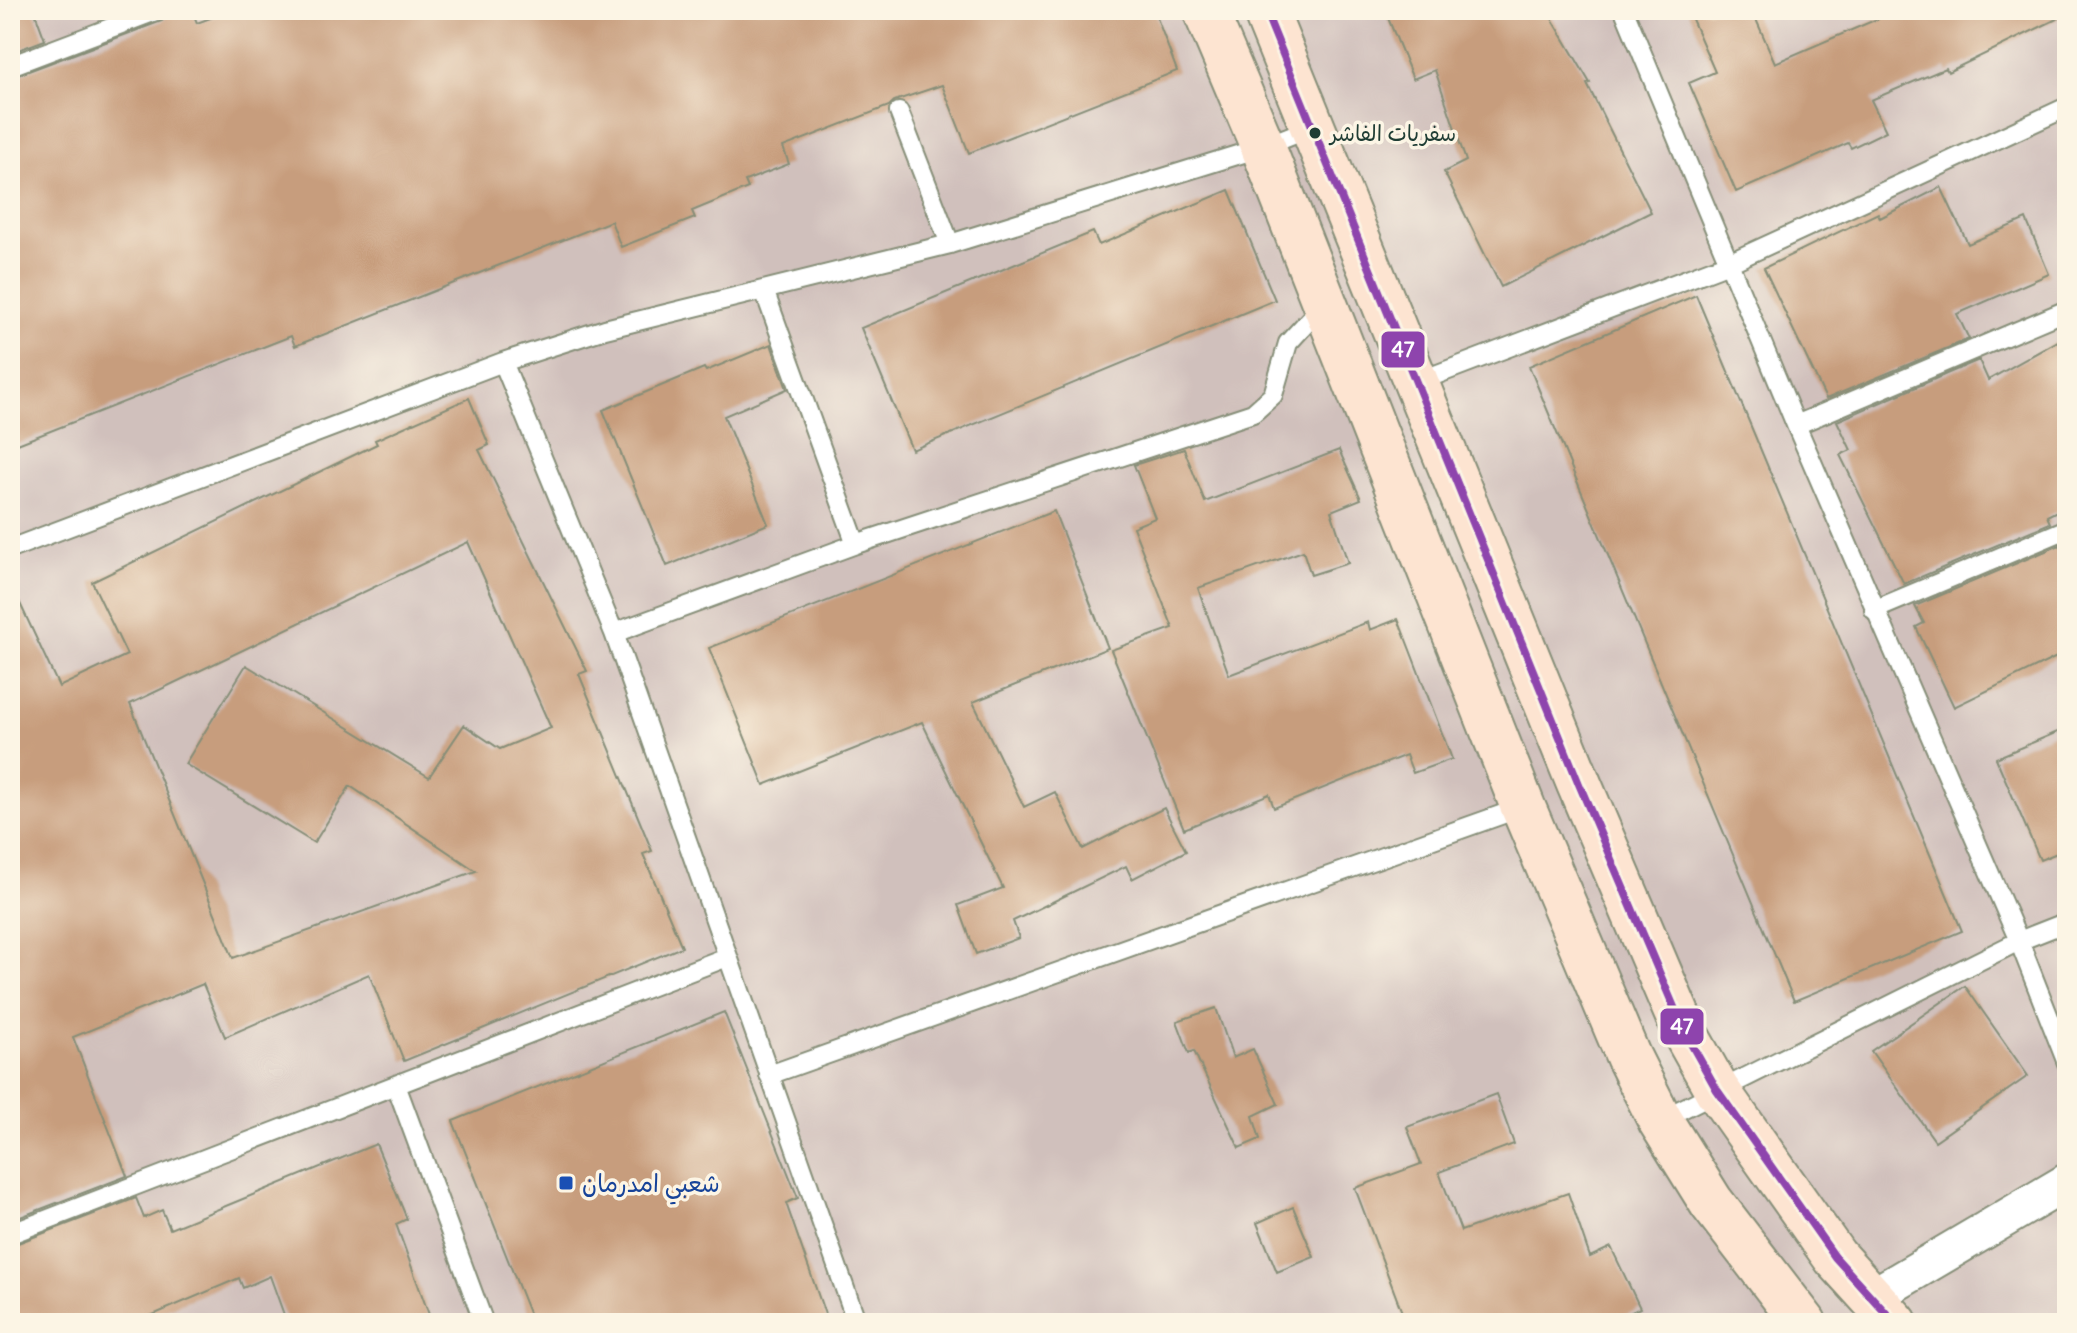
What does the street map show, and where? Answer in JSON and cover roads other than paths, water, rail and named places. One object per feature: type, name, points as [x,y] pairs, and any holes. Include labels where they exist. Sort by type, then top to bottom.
[{"type":"street","points":[[1265,10],[1414,383],[1664,988],[1717,1090],[1835,1257],[1883,1311],[2067,1182]]},
{"type":"street","points":[[1208,11],[1523,807],[1628,1056],[1660,1120],[1711,1202],[1804,1323]]},
{"type":"lane","points":[[1624,10],[1874,610],[2019,941],[2067,1063]]},
{"type":"lane","points":[[10,66],[153,11]]},
{"type":"lane","points":[[1414,383],[1729,263],[2067,107]]},
{"type":"lane","points":[[899,112],[950,244]]},
{"type":"lane","points":[[10,549],[503,362],[605,329],[950,244],[1263,147],[1313,127]]},
{"type":"lane","points":[[764,290],[856,544]]},
{"type":"lane","points":[[614,633],[856,544],[1253,413],[1273,395],[1288,343],[1325,303]]},
{"type":"lane","points":[[1796,425],[2067,310]]},
{"type":"lane","points":[[503,362],[614,633],[857,1323]]},
{"type":"lane","points":[[1874,610],[2067,529]]},
{"type":"lane","points":[[769,1075],[1523,807]]},
{"type":"lane","points":[[1660,1120],[2019,941],[2067,922]]},
{"type":"lane","points":[[10,1234],[727,957]]},
{"type":"lane","points":[[396,1085],[484,1323]]},
{"type":"place","name":"سفريات الفاشر","points":[[1315,133]]},
{"type":"place","name":"شعبي امدرمان","points":[[566,1183]]}]
